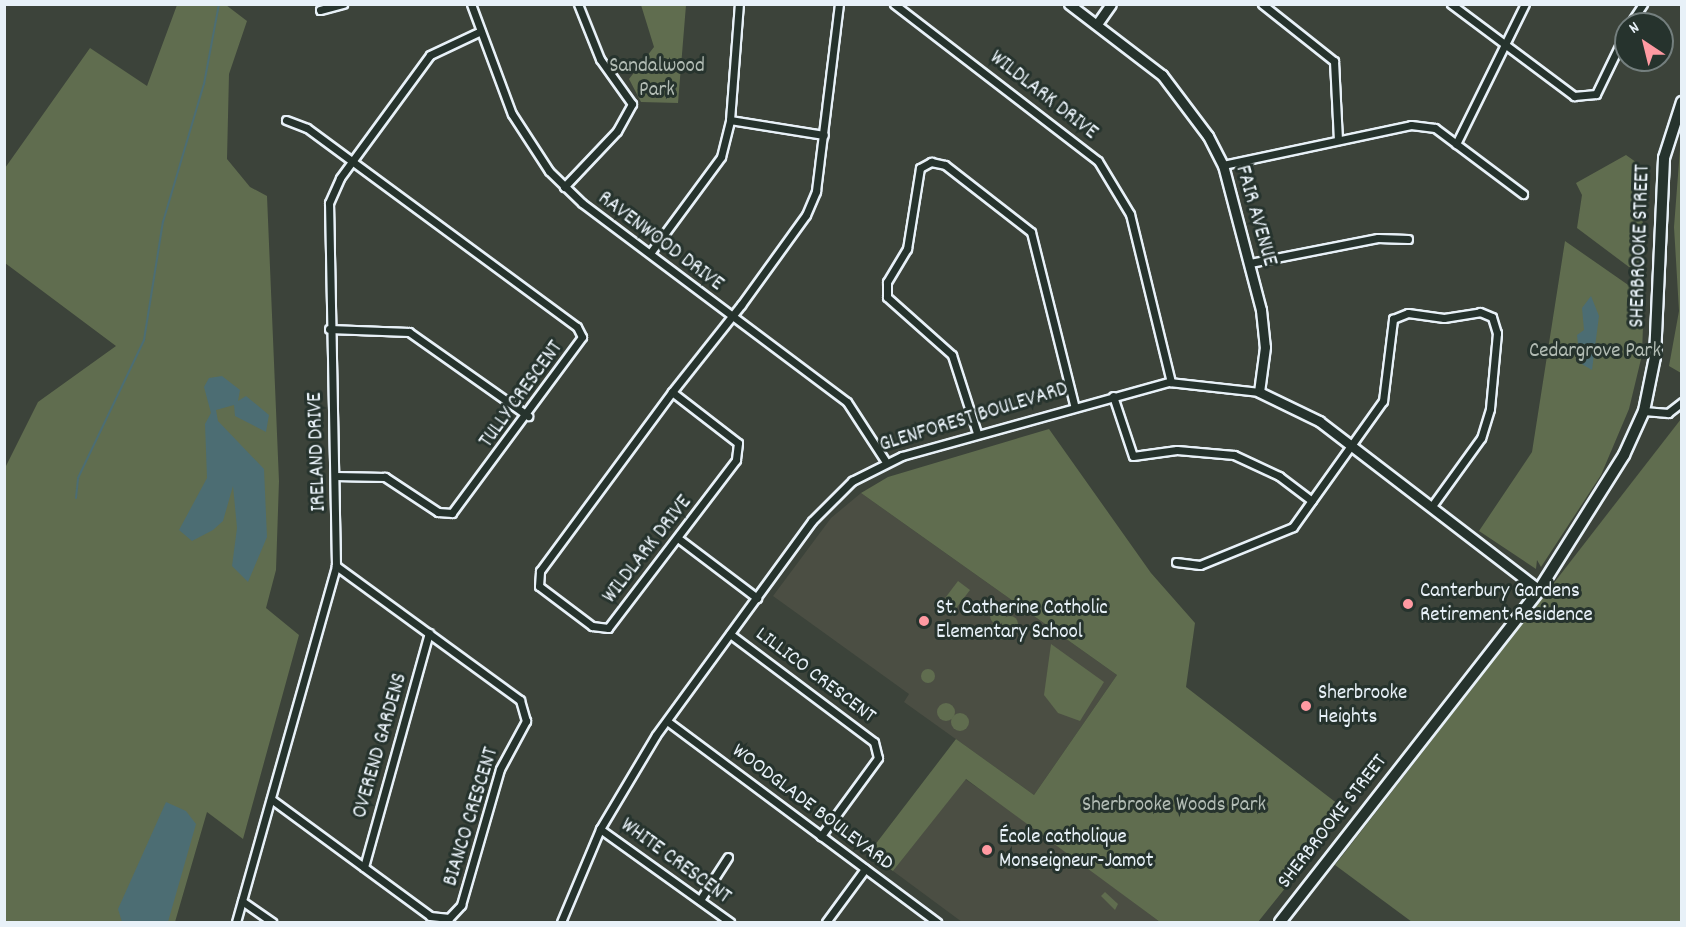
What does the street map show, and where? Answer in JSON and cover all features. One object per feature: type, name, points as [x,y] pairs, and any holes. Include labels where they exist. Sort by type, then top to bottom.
[{"type":"main road","name":"SHERBROOKE STREET","points":[[1280,922],[1539,590],[1600,501],[1644,411],[1661,306],[1664,158],[1682,102]]},
{"type":"street","points":[[320,10],[344,4]]},
{"type":"street","name":"RAVENWOOD DRIVE","points":[[471,4],[518,125],[564,187],[651,252],[732,317],[847,402],[886,462]]},
{"type":"street","points":[[564,187],[618,131],[632,104],[600,59],[578,4]]},
{"type":"street","points":[[651,252],[721,157],[730,120],[739,4]]},
{"type":"street","name":"WILDLARK DRIVE","points":[[672,392],[738,442],[735,460],[679,539],[608,628],[592,626],[539,586],[544,565],[672,392],[732,317],[806,215],[816,191],[839,4]]},
{"type":"street","name":"WILDLARK DRIVE","points":[[894,4],[1098,161],[1130,214],[1171,382]]},
{"type":"street","name":"FAIR AVENUE","points":[[1069,4],[1162,75],[1197,120],[1223,165],[1250,262],[1265,348],[1259,392]]},
{"type":"street","points":[[1097,24],[1111,4]]},
{"type":"street","points":[[1262,4],[1334,61],[1338,139]]},
{"type":"street","points":[[1451,4],[1574,96],[1596,94],[1614,57]]},
{"type":"street","points":[[1456,144],[1525,4]]},
{"type":"street","name":"IRELAND DRIVE","points":[[236,922],[336,566],[326,216],[334,188],[351,161],[430,55],[481,31]]},
{"type":"street","points":[[285,120],[307,128],[351,161]]},
{"type":"street","points":[[730,120],[824,135]]},
{"type":"street","points":[[1223,165],[1411,125],[1435,128],[1523,194]]},
{"type":"street","name":"TULLY CRESCENT","points":[[335,476],[385,477],[438,512],[452,513],[576,350],[580,331],[351,161]]},
{"type":"street","points":[[977,433],[952,355],[887,297],[887,282],[907,249],[920,168],[931,162],[945,165],[1030,232],[1074,405]]},
{"type":"street","points":[[1250,262],[1378,238],[1408,239]]},
{"type":"street","points":[[1176,562],[1200,566],[1282,535],[1354,447],[1383,400],[1393,319],[1408,313],[1444,318],[1480,312],[1492,317],[1497,333],[1494,372],[1481,438],[1432,506]]},
{"type":"street","points":[[329,329],[409,332],[528,416]]},
{"type":"street","name":"GLENFOREST BOULEVARD","points":[[561,922],[600,829],[667,721],[824,506],[886,462],[1074,405],[1171,382],[1259,392],[1308,415],[1354,447],[1539,590]]},
{"type":"street","points":[[1113,396],[1133,456],[1177,450],[1234,455],[1279,476],[1312,501]]},
{"type":"street","points":[[1644,411],[1668,414],[1682,402]]},
{"type":"street","points":[[679,539],[757,598]]},
{"type":"street","name":"BIANCO CRESCENT","points":[[271,799],[430,916],[455,915],[500,769],[526,721],[520,700],[336,566]]},
{"type":"street","name":"OVEREND GARDENS","points":[[364,867],[429,633]]},
{"type":"street","name":"LILLICO CRESCENT","points":[[730,633],[874,742],[878,758],[821,836]]},
{"type":"street","name":"WOODGLADE BOULEVARD","points":[[667,721],[938,922]]},
{"type":"street","name":"WHITE CRESCENT","points":[[600,829],[730,922]]},
{"type":"street","points":[[700,900],[728,857]]},
{"type":"street","points":[[826,922],[865,869]]},
{"type":"street","points":[[242,901],[272,922]]},
{"type":"shaded area","name":"St. Catherine Catholic Elementary School","points":[[861,493],[1117,675],[1034,795],[904,702],[909,694],[773,596],[831,518]]},
{"type":"shaded area","name":"École catholique Monseigneur-Jamot","points":[[965,779],[1037,829],[1160,922],[962,922],[893,871]]},
{"type":"green space","points":[[177,5],[226,5],[247,21],[229,74],[227,159],[250,187],[267,196],[279,481],[276,570],[266,608],[299,635],[243,839],[207,812],[175,922],[5,922],[4,470],[38,402],[116,346],[5,263],[5,168],[90,48],[147,86]]},
{"type":"green space","name":"Sandalwood Park","points":[[641,5],[686,5],[678,103],[641,102],[629,79],[654,47]]},
{"type":"green space","points":[[1681,136],[1682,373],[1669,366],[1679,311],[1674,227]]},
{"type":"green space","points":[[1626,155],[1640,165],[1645,267],[1629,267],[1577,228],[1582,195],[1576,183]]},
{"type":"green space","name":"Cedargrove Park","points":[[1565,241],[1644,296],[1642,355],[1629,409],[1601,475],[1541,567],[1537,560],[1536,569],[1479,531],[1532,452]]},
{"type":"green space","points":[[1681,419],[1681,922],[1412,922],[1335,865]]},
{"type":"green space","name":"Sherbrooke Woods Park","points":[[1049,429],[1151,573],[1195,623],[1186,687],[1347,811],[1258,922],[1160,922],[966,779],[893,871],[868,854],[956,739],[1034,795],[1117,675],[861,493],[888,477]]},
{"type":"green space","points":[[958,581],[970,590],[951,616],[939,607]]},
{"type":"green space","points":[[995,608],[1001,608],[1006,616],[1004,622],[995,624],[990,619],[990,613]]},
{"type":"green space","points":[[1007,616],[1013,616],[1018,624],[1016,630],[1007,632],[1002,627],[1002,621]]},
{"type":"green space","points":[[1051,644],[1104,682],[1080,721],[1058,713],[1044,695]]},
{"type":"green space","points":[[925,669],[931,669],[935,676],[931,683],[925,683],[921,679],[921,673]]},
{"type":"green space","points":[[942,703],[950,703],[955,708],[953,719],[942,721],[937,716],[937,708]]},
{"type":"green space","points":[[956,713],[964,713],[969,718],[967,729],[956,731],[951,726],[951,718]]},
{"type":"green space","points":[[1105,892],[1118,904],[1115,910],[1101,896]]},
{"type":"water","points":[[1591,296],[1599,316],[1592,370],[1580,363],[1585,344],[1578,344],[1577,335],[1584,330],[1582,308]]},
{"type":"water","points":[[222,376],[240,390],[238,401],[246,396],[269,415],[266,432],[235,416],[234,405],[216,410],[218,421],[264,469],[267,537],[248,582],[232,566],[237,528],[233,486],[223,521],[213,530],[192,541],[179,530],[207,478],[205,424],[211,413],[204,387],[209,378]]},
{"type":"water","points":[[166,802],[186,811],[196,824],[168,922],[122,922],[118,909]]},
{"type":"waterway","points":[[76,498],[78,478],[144,340],[163,222],[204,84],[219,4]]},
{"type":"place","name":"Canterbury Gardens Retirement Residence","points":[[1408,604]]},
{"type":"place","name":"St. Catherine Catholic Elementary School","points":[[924,621]]},
{"type":"place","name":"Sherbrooke Heights","points":[[1306,706]]},
{"type":"place","name":"École catholique Monseigneur-Jamot","points":[[987,850]]}]
